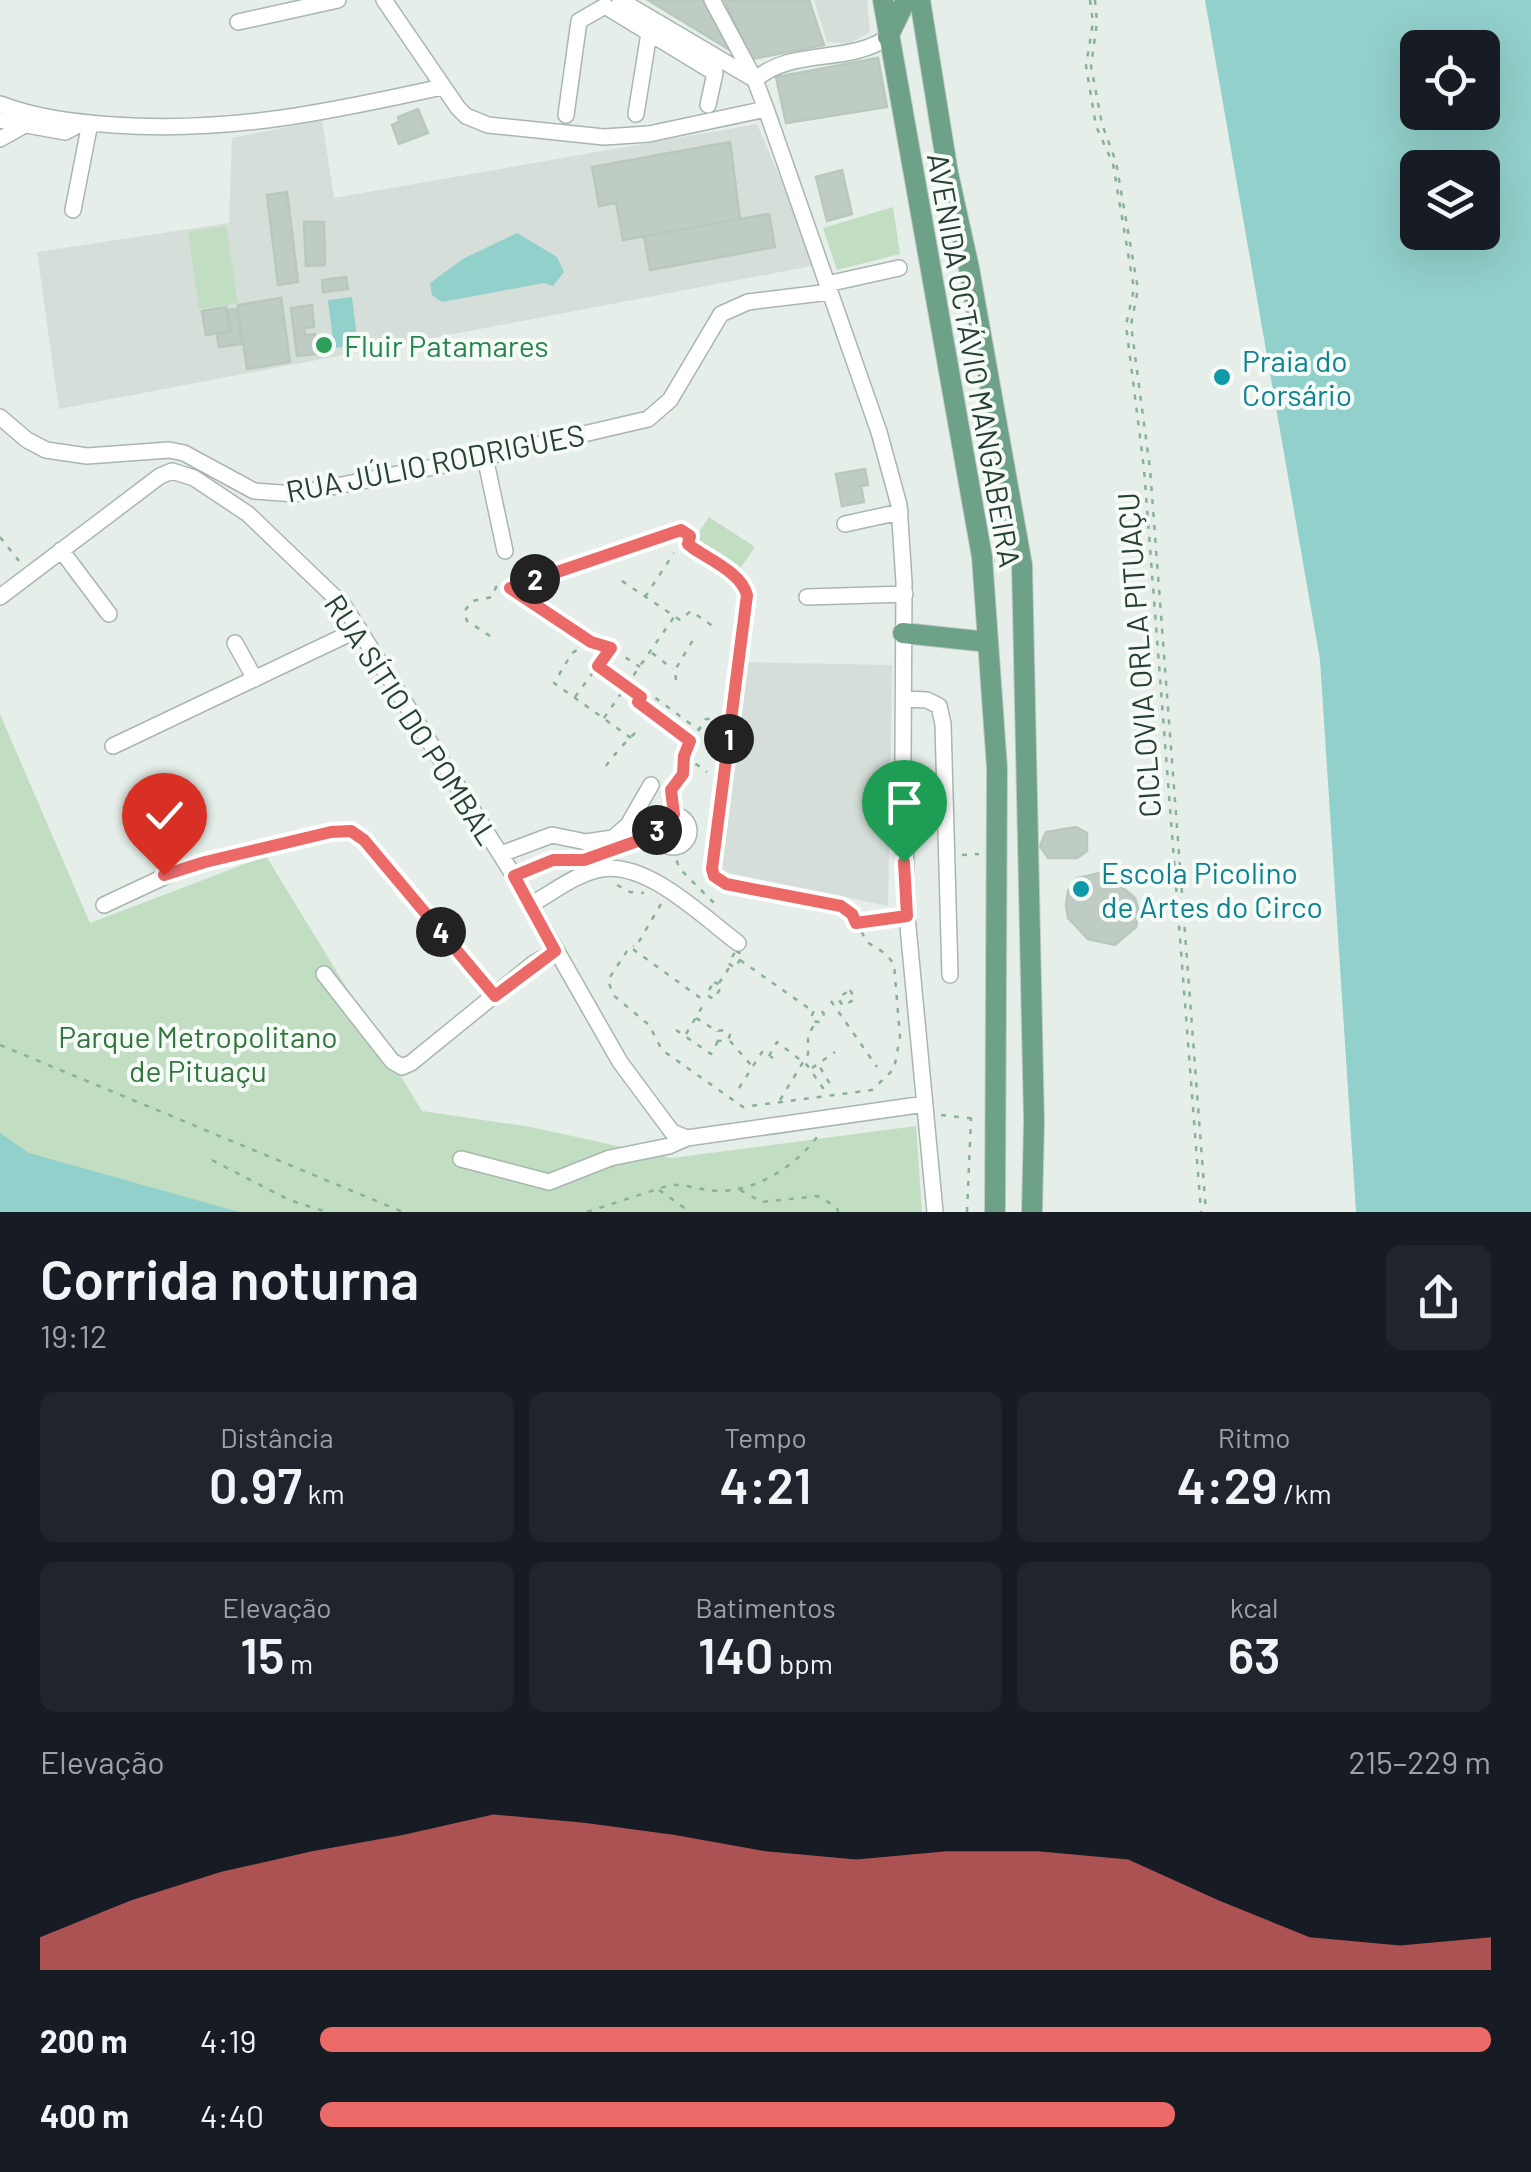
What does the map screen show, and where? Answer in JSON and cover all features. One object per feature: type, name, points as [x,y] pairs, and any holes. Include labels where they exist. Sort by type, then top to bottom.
[{"type":"main road","name":"AVENIDA OCTÁVIO MANGABEIRA","points":[[882,0],[976,511],[996,768],[994,1212]]},
{"type":"main road","points":[[888,37],[906,0]]},
{"type":"main road","name":"AVENIDA OCTÁVIO MANGABEIRA","points":[[920,0],[948,173],[1022,565],[1034,1121],[1032,1212]]},
{"type":"main road","points":[[950,636],[984,603]]},
{"type":"main road","points":[[904,632],[988,642]]},
{"type":"street","points":[[238,22],[338,0]]},
{"type":"street","points":[[384,0],[442,87],[458,108],[476,121],[604,137],[649,134],[766,109]]},
{"type":"street","points":[[712,0],[755,80],[766,109],[891,468],[900,512],[907,916],[934,1212]]},
{"type":"street","points":[[566,115],[579,21],[612,2],[715,73],[708,105]]},
{"type":"street","points":[[652,28],[755,80]]},
{"type":"street","points":[[636,114],[652,28]]},
{"type":"street","points":[[755,80],[780,64],[869,48],[888,37]]},
{"type":"street","points":[[0,104],[54,120],[150,128],[222,127],[348,108],[442,87]]},
{"type":"street","points":[[0,120],[65,132],[87,123]]},
{"type":"street","points":[[73,210],[87,123]]},
{"type":"street","points":[[0,139],[24,125]]},
{"type":"street","name":"RUA JÚLIO RODRIGUES","points":[[0,417],[46,450],[87,456],[169,450],[184,453],[254,490],[295,494],[485,457],[648,419],[670,400],[721,314],[748,302],[829,288],[899,268]]},
{"type":"street","points":[[485,457],[505,551]]},
{"type":"street","name":"RUA SÍTIO DO POMBAL","points":[[0,597],[160,476],[172,471],[182,472],[248,514],[332,592],[359,628],[501,854],[644,1096],[672,1132],[687,1138]]},
{"type":"street","points":[[846,524],[900,512]]},
{"type":"street","points":[[60,550],[109,614]]},
{"type":"street","points":[[807,597],[904,594]]},
{"type":"street","points":[[113,746],[359,628]]},
{"type":"street","points":[[235,642],[255,679]]},
{"type":"street","points":[[904,699],[927,700],[939,706],[943,724],[950,975]]},
{"type":"street","points":[[501,854],[552,835],[586,842],[613,838],[628,825],[650,785]]},
{"type":"street","points":[[674,814],[686,821],[690,835],[686,842],[673,848],[660,841],[657,834],[660,820],[674,814]]},
{"type":"street","points":[[104,905],[183,868],[331,832],[351,831],[364,840],[495,996]]},
{"type":"street","points":[[514,876],[553,860],[584,860],[657,834]]},
{"type":"street","points":[[530,904],[588,872],[624,869],[659,884],[709,921],[737,953]]},
{"type":"street","points":[[324,974],[392,1061],[402,1067],[411,1064],[555,951]]},
{"type":"street","points":[[461,1159],[549,1182],[610,1158],[669,1146],[687,1138],[926,1109]]},
{"type":"path","name":"CICLOVIA ORLA PITUAÇU","points":[[1092,0],[1086,66],[1099,135],[1113,164],[1134,289],[1126,326],[1144,469],[1204,1212]]},
{"type":"path","points":[[1092,0],[1097,22],[1092,66],[1102,124],[1116,162],[1138,289],[1131,325],[1150,468],[1204,1212]]},
{"type":"path","points":[[510,588],[681,530],[690,536],[688,544],[744,585],[747,605],[714,876],[726,884],[841,906],[852,914],[867,942],[894,964],[900,1037],[894,1069],[872,1090],[744,1107],[662,1050],[649,1026],[612,995],[608,980],[662,903],[651,895],[617,886]]},
{"type":"path","points":[[0,536],[30,574]]},
{"type":"path","points":[[644,597],[674,553]]},
{"type":"path","points":[[622,581],[674,617],[682,620],[691,610],[717,629]]},
{"type":"path","points":[[490,636],[467,621],[464,612],[472,601],[492,597],[498,584],[591,642],[611,648],[640,667]]},
{"type":"path","points":[[604,718],[674,617]]},
{"type":"path","points":[[676,680],[676,670],[696,635]]},
{"type":"path","points":[[591,642],[572,653],[554,681],[631,738]]},
{"type":"path","points":[[574,698],[611,648]]},
{"type":"path","points":[[650,652],[676,670]]},
{"type":"path","points":[[591,661],[641,697]]},
{"type":"path","points":[[690,741],[638,702],[641,697],[646,691],[698,730]]},
{"type":"path","points":[[674,814],[671,790],[683,774],[690,741],[709,717],[713,718]]},
{"type":"path","points":[[606,766],[640,728]]},
{"type":"path","points":[[684,756],[707,772]]},
{"type":"path","points":[[673,848],[684,874],[719,906],[709,921]]},
{"type":"path","points":[[856,923],[907,916]]},
{"type":"path","points":[[634,946],[636,953],[707,999]]},
{"type":"path","points":[[737,953],[735,968],[728,964],[737,953]]},
{"type":"path","points":[[737,953],[814,1012],[816,1022],[808,1036],[808,1051],[779,1102]]},
{"type":"path","points":[[685,1036],[714,982],[718,984],[731,965]]},
{"type":"path","points":[[831,1000],[877,1067]]},
{"type":"path","points":[[816,1022],[841,1002]]},
{"type":"path","points":[[814,1012],[820,1010],[824,1014]]},
{"type":"path","points":[[696,1018],[717,1031],[726,1030],[728,1040]]},
{"type":"path","points":[[676,1030],[711,1054],[718,1041],[717,1031]]},
{"type":"path","points":[[718,1041],[728,1040]]},
{"type":"path","points":[[728,1040],[752,1066]]},
{"type":"path","points":[[739,1088],[762,1052],[771,1057],[777,1042],[804,1061],[823,1088],[830,1084],[818,1064]]},
{"type":"path","points":[[0,1045],[403,1212]]},
{"type":"path","points":[[811,1069],[835,1052]]},
{"type":"path","points":[[926,1109],[995,1120]]},
{"type":"path","points":[[966,1212],[971,1118]]},
{"type":"path","points":[[587,1212],[684,1184],[720,1191],[739,1189],[774,1174],[807,1150],[825,1119]]},
{"type":"path","points":[[212,1160],[289,1200],[327,1212]]},
{"type":"path","points":[[656,1189],[690,1212]]},
{"type":"path","points":[[739,1189],[762,1202],[818,1196],[838,1212]]},
{"type":"shaded area","points":[[814,0],[867,0],[870,32],[849,44],[827,42]]},
{"type":"shaded area","points":[[322,120],[334,198],[757,124],[817,265],[59,409],[37,252],[229,223],[232,138]]},
{"type":"shaded area","points":[[739,662],[892,665],[888,906],[720,871]]},
{"type":"green space","points":[[893,207],[900,254],[837,270],[823,228]]},
{"type":"green space","points":[[226,226],[238,303],[199,309],[188,232]]},
{"type":"green space","points":[[709,517],[755,547],[737,573],[692,543]]},
{"type":"green space","name":"Parque Metropolitano de Pituaçu","points":[[0,714],[90,923],[266,856],[422,1111],[531,1127],[672,1158],[916,1126],[922,1212],[0,1212]]},
{"type":"water","points":[[1205,0],[1531,0],[1531,1212],[1356,1212],[1320,660]]},
{"type":"water","points":[[517,233],[557,257],[564,272],[553,286],[544,283],[442,302],[432,295],[430,283],[463,259]]},
{"type":"water","points":[[352,297],[358,345],[334,348],[328,300]]},
{"type":"water","points":[[0,1133],[29,1153],[239,1212],[0,1212]]},
{"type":"building","points":[[648,0],[707,0],[735,53]]},
{"type":"building","points":[[724,0],[809,0],[824,45],[752,59]]},
{"type":"building","points":[[878,58],[887,107],[786,123],[776,77]]},
{"type":"building","points":[[418,109],[428,133],[399,144],[392,125],[399,122],[398,117]]},
{"type":"building","points":[[730,142],[740,219],[623,240],[616,203],[599,206],[592,167]]},
{"type":"building","points":[[842,170],[852,214],[827,221],[816,177]]},
{"type":"building","points":[[287,192],[298,282],[278,285],[267,195]]},
{"type":"building","points":[[769,214],[775,247],[650,270],[644,236]]},
{"type":"building","points":[[304,222],[324,222],[325,265],[306,266]]},
{"type":"building","points":[[346,277],[348,289],[323,292],[322,280]]},
{"type":"building","points":[[281,298],[290,362],[247,369],[238,305]]},
{"type":"building","points":[[312,305],[314,327],[304,328],[305,335],[315,334],[318,354],[297,356],[291,308]]},
{"type":"building","points":[[226,307],[229,331],[206,335],[202,311]]},
{"type":"building","points":[[236,309],[242,344],[219,347],[217,334],[231,332],[227,310]]},
{"type":"building","points":[[865,469],[868,485],[861,486],[864,502],[842,506],[836,474]]},
{"type":"building","points":[[1076,827],[1087,833],[1087,851],[1077,858],[1048,858],[1040,846],[1046,832]]},
{"type":"building","points":[[1104,872],[1135,898],[1139,911],[1136,927],[1115,945],[1088,939],[1068,918],[1066,905],[1068,891],[1077,878]]},
{"type":"place","name":"Fluir Patamares","points":[[324,345]]},
{"type":"place","name":"Praia do Corsário","points":[[1222,377]]},
{"type":"place","name":"Escola Picolino de Artes do Circo","points":[[1081,889]]},
{"type":"route","points":[[164,875],[331,832],[351,831],[364,840],[495,996],[555,951],[514,876],[553,860],[584,860],[657,834],[660,820],[674,814],[671,790],[683,774],[690,741],[638,702],[641,697],[598,666],[611,648],[591,642],[510,588],[681,530],[690,536],[688,544],[736,577],[747,595],[714,876],[726,884],[841,906],[856,923],[907,916],[904,862]]}]
